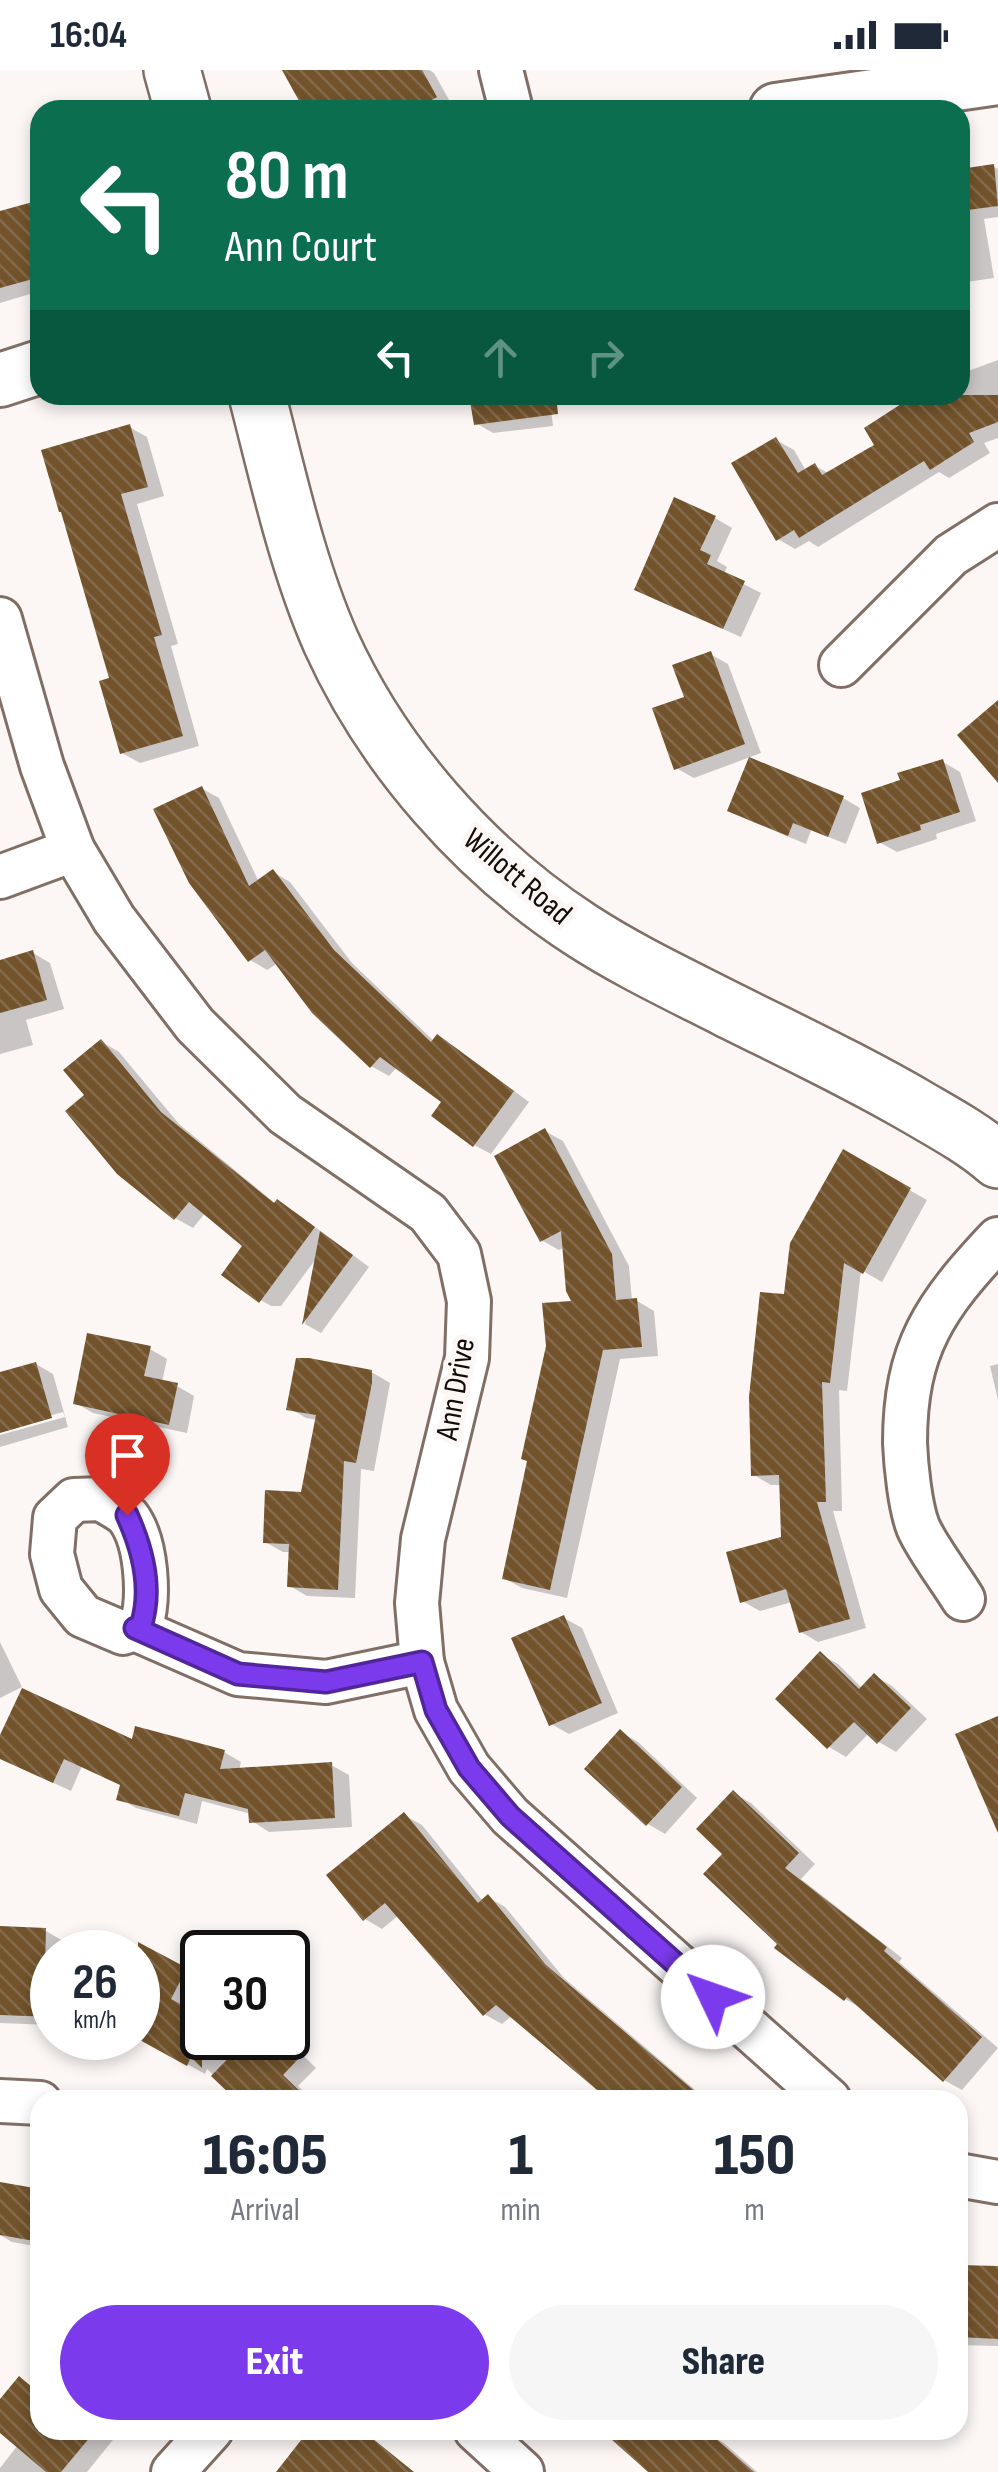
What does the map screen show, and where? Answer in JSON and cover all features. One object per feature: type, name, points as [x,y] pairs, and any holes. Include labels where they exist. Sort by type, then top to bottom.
[{"type":"main road","points":[[172,70],[180,100]]},
{"type":"main road","name":"Willott Road","points":[[261,405],[298,544],[331,642],[390,745],[458,828],[537,899],[624,956],[898,1096],[998,1160]]},
{"type":"street","points":[[500,70],[508,100]]},
{"type":"street","points":[[845,100],[998,78]]},
{"type":"street","points":[[0,380],[30,370]]},
{"type":"street","points":[[842,665],[951,556],[998,526]]},
{"type":"street","name":"Ann Drive","points":[[0,619],[42,766],[73,850],[114,919],[195,1024],[286,1114],[428,1213],[459,1254],[468,1302],[467,1358],[423,1540],[417,1604],[422,1662],[436,1710],[469,1768],[510,1816],[818,2090]]},
{"type":"street","points":[[0,877],[73,850]]},
{"type":"street","points":[[963,1600],[918,1527],[906,1464],[905,1406],[915,1358],[932,1320],[964,1275],[998,1239]]},
{"type":"street","points":[[135,1628],[238,1674],[326,1682],[422,1662]]},
{"type":"street","points":[[0,2102],[30,2103]]},
{"type":"street","points":[[968,2177],[998,2182]]},
{"type":"street","points":[[173,2472],[201,2440]]},
{"type":"street","points":[[487,2440],[522,2472]]},
{"type":"building","points":[[282,70],[422,70],[437,97],[432,100],[298,100]]},
{"type":"building","points":[[994,164],[998,206],[970,210],[970,168]]},
{"type":"building","points":[[30,203],[30,280],[0,288],[0,211]]},
{"type":"building","points":[[970,395],[998,395],[998,422],[969,433],[974,442],[930,470],[924,461],[799,538],[794,530],[776,541],[731,463],[776,437],[798,473],[815,463],[822,475],[874,445],[864,428],[900,405],[970,405]]},
{"type":"building","points":[[471,405],[557,405],[558,414],[474,425]]},
{"type":"building","points":[[130,424],[148,487],[121,494],[162,635],[154,637],[183,736],[120,754],[99,681],[109,678],[41,450]]},
{"type":"building","points":[[674,497],[716,516],[700,550],[711,555],[707,564],[745,581],[723,629],[634,590]]},
{"type":"building","points":[[711,651],[745,744],[674,770],[652,708],[684,697],[672,665]]},
{"type":"building","points":[[998,700],[998,783],[957,735]]},
{"type":"building","points":[[749,757],[844,796],[828,837],[793,823],[788,836],[727,811]]},
{"type":"building","points":[[943,759],[960,812],[877,844],[861,793],[900,780],[897,773]]},
{"type":"building","points":[[202,786],[249,886],[273,869],[334,950],[431,1042],[437,1034],[514,1091],[473,1147],[431,1116],[441,1102],[380,1057],[370,1068],[312,1013],[265,950],[248,962],[189,883],[153,809]]},
{"type":"building","points":[[33,950],[47,1000],[0,1013],[0,960]]},
{"type":"building","points":[[101,1039],[161,1112],[274,1203],[277,1199],[315,1227],[259,1303],[221,1275],[242,1246],[189,1202],[174,1220],[117,1174],[65,1111],[84,1095],[63,1070]]},
{"type":"building","points":[[545,1128],[612,1254],[616,1300],[637,1298],[642,1347],[603,1350],[550,1590],[502,1579],[527,1461],[521,1459],[546,1346],[542,1303],[571,1301],[566,1291],[561,1231],[540,1242],[494,1156]]},
{"type":"building","points":[[843,1149],[911,1188],[863,1274],[844,1263],[830,1383],[822,1382],[826,1502],[817,1502],[850,1619],[799,1633],[786,1589],[740,1603],[726,1552],[781,1537],[779,1475],[751,1476],[749,1397],[760,1292],[784,1294],[790,1243]]},
{"type":"building","points":[[320,1231],[353,1255],[302,1325]]},
{"type":"building","points":[[87,1333],[151,1346],[144,1376],[178,1383],[169,1425],[73,1404]]},
{"type":"building","points":[[296,1358],[372,1370],[356,1463],[344,1461],[338,1590],[287,1587],[289,1544],[263,1543],[265,1490],[301,1492],[316,1415],[286,1410]]},
{"type":"building","points":[[36,1362],[52,1418],[0,1433],[0,1372]]},
{"type":"building","points":[[564,1615],[602,1703],[549,1726],[511,1638]]},
{"type":"building","points":[[820,1651],[859,1689],[874,1673],[911,1708],[877,1744],[854,1722],[827,1749],[775,1699]]},
{"type":"building","points":[[22,1688],[132,1739],[135,1726],[225,1750],[220,1769],[332,1762],[335,1818],[249,1823],[248,1809],[185,1793],[179,1816],[116,1800],[120,1785],[64,1759],[53,1783],[0,1759],[0,1735]]},
{"type":"building","points":[[998,1716],[998,1833],[955,1734]]},
{"type":"building","points":[[620,1729],[682,1787],[646,1826],[584,1769]]},
{"type":"building","points":[[733,1790],[799,1853],[785,1868],[887,1947],[884,1951],[982,2037],[943,2082],[847,1997],[844,2001],[774,1948],[777,1944],[703,1874],[722,1854],[696,1829]]},
{"type":"building","points":[[404,1812],[478,1903],[488,1894],[546,1965],[693,2090],[597,2090],[496,2005],[483,2016],[385,1903],[363,1921],[326,1875]]},
{"type":"building","points":[[0,1926],[46,1928],[30,1930],[30,2016],[0,2015]]},
{"type":"building","points":[[160,1954],[180,1964],[180,1982],[171,1999],[180,2004],[180,2060],[190,2060],[187,2066],[160,2051]]},
{"type":"building","points":[[227,2060],[297,2060],[283,2075],[299,2090],[226,2090],[211,2076]]},
{"type":"building","points":[[0,2182],[30,2187],[30,2240],[0,2235]]},
{"type":"building","points":[[968,2265],[998,2266],[998,2339],[968,2338]]},
{"type":"building","points":[[19,2376],[30,2385],[30,2440],[88,2440],[61,2472],[46,2472],[0,2433],[0,2399]]},
{"type":"building","points":[[301,2440],[374,2440],[414,2472],[276,2472]]},
{"type":"building","points":[[612,2440],[717,2440],[754,2472],[648,2472]]},
{"type":"route","points":[[127,1515],[140,1542],[147,1594],[141,1626],[135,1628],[238,1674],[326,1682],[422,1662],[436,1710],[469,1768],[510,1816],[713,1997]]}]
